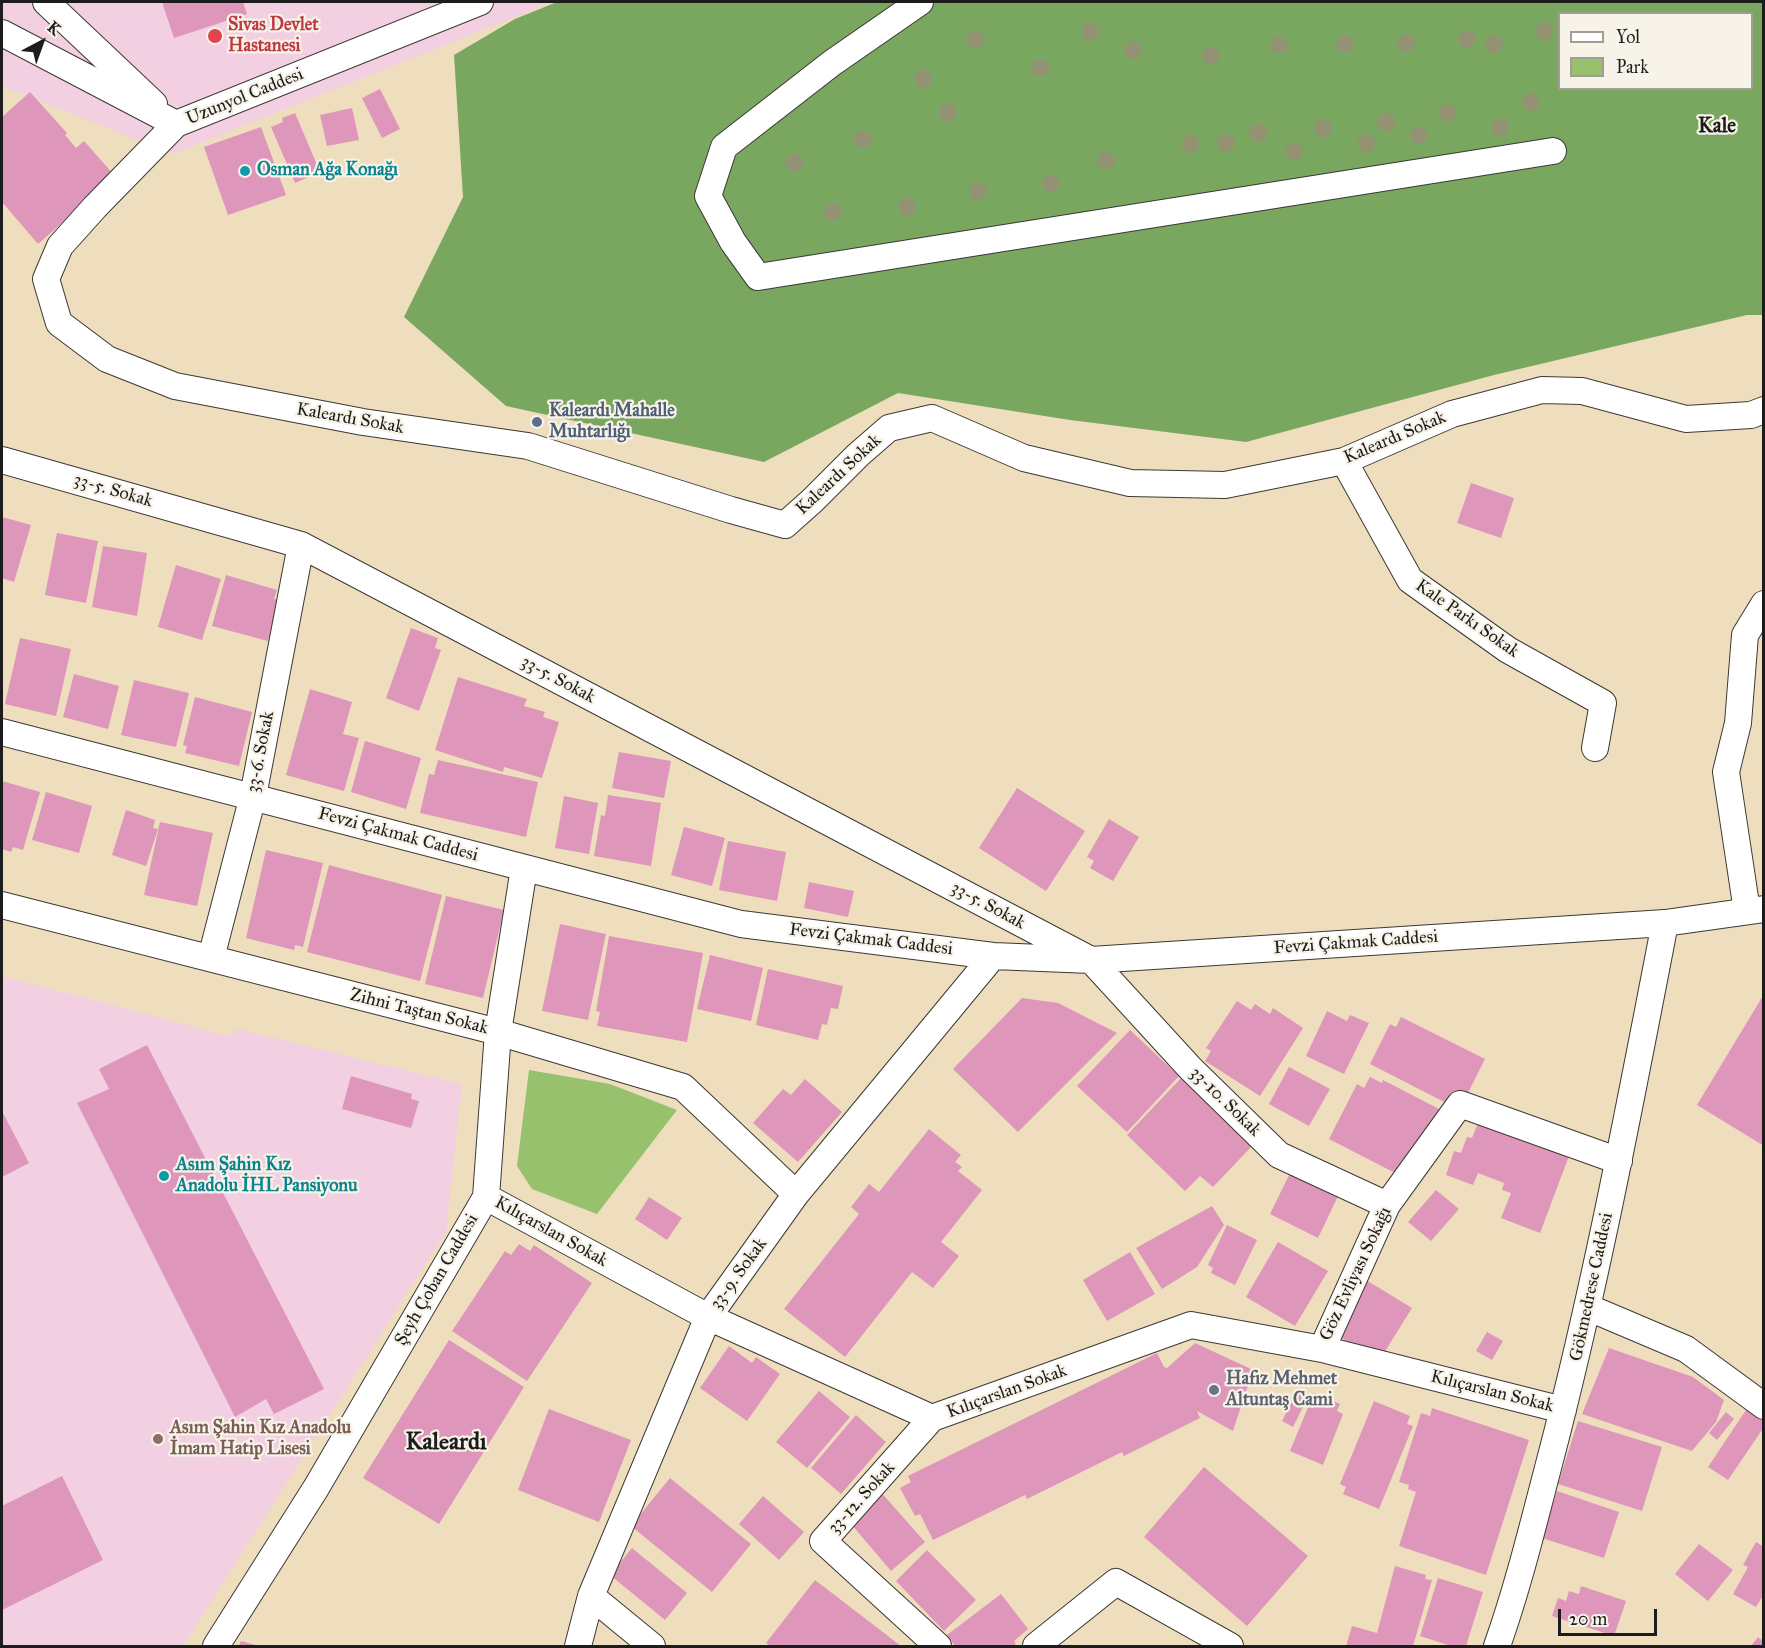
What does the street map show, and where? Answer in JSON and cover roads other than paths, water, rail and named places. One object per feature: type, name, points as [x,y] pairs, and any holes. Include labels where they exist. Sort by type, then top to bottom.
[{"type":"street","name":"Uzunyol Caddesi","points":[[46,2],[176,124]]},
{"type":"street","name":"Uzunyol Caddesi","points":[[2,33],[176,124],[480,2]]},
{"type":"street","points":[[920,2],[832,63],[724,147],[708,196],[733,242],[758,277],[1553,151]]},
{"type":"street","name":"Kaleardı Sokak","points":[[176,124],[60,246],[46,279],[59,323],[108,359],[175,386],[363,422],[528,446],[785,525],[889,428],[932,418],[1024,458],[1130,483],[1225,485],[1344,461],[1452,414],[1542,390],[1582,391],[1686,419],[1751,415],[1764,410]]},
{"type":"street","name":"33-5. Sokak","points":[[2,460],[301,545],[1091,960]]},
{"type":"street","name":"Kale Parkı Sokak","points":[[1344,461],[1410,580],[1508,650],[1603,703],[1595,748]]},
{"type":"street","name":"33-6. Sokak","points":[[211,958],[252,796],[301,545]]},
{"type":"street","points":[[1755,910],[1726,772],[1738,723],[1745,635],[1764,604]]},
{"type":"street","name":"Fevzi Çakmak Caddesi","points":[[2,732],[741,924],[993,956],[1091,960],[1665,923],[1755,910]]},
{"type":"street","name":"Şeyh Çoban Caddesi","points":[[216,1647],[316,1488],[486,1197],[498,1032],[524,868]]},
{"type":"street","name":"Zihni Taştan Sokak","points":[[2,905],[498,1032],[683,1087],[796,1194]]},
{"type":"street","name":"Gökmedrese Caddesi","points":[[1497,1647],[1511,1607],[1563,1410],[1587,1307],[1619,1161],[1665,923]]},
{"type":"street","name":"33-9. Sokak","points":[[578,1647],[591,1596],[708,1317],[796,1194],[993,956]]},
{"type":"street","name":"33-10. Sokak","points":[[1091,960],[1190,1068],[1279,1155],[1387,1205]]},
{"type":"street","name":"Göz Evliyası Sokağı","points":[[1322,1349],[1387,1205],[1460,1104],[1619,1161]]},
{"type":"street","name":"Kılıçarslan Sokak","points":[[486,1197],[708,1317],[932,1418],[1191,1325],[1322,1349],[1563,1410]]},
{"type":"street","points":[[1587,1307],[1686,1349],[1764,1406]]},
{"type":"street","name":"33-12. Sokak","points":[[932,1418],[823,1541],[935,1646]]},
{"type":"street","points":[[1036,1647],[1116,1582],[1230,1647]]},
{"type":"street","points":[[591,1596],[652,1647]]},
{"type":"place","name":"Sivas Devlet Hastanesi","points":[[215,36]]},
{"type":"place","name":"Osman Ağa Konağı","points":[[245,171]]},
{"type":"place","name":"Kaleardı Mahalle Muhtarlığı","points":[[537,422]]},
{"type":"place","name":"Asım Şahin Kız Anadolu İHL Pansiyonu","points":[[164,1176]]},
{"type":"place","name":"Hafız Mehmet Altuntaş Cami","points":[[1214,1390]]},
{"type":"place","name":"Asım Şahin Kız Anadolu İmam Hatip Lisesi","points":[[158,1439]]},
{"type":"district","name":"Kale","points":[[1717,127]]},
{"type":"district","name":"Kaleardı","points":[[446,1443]]}]
